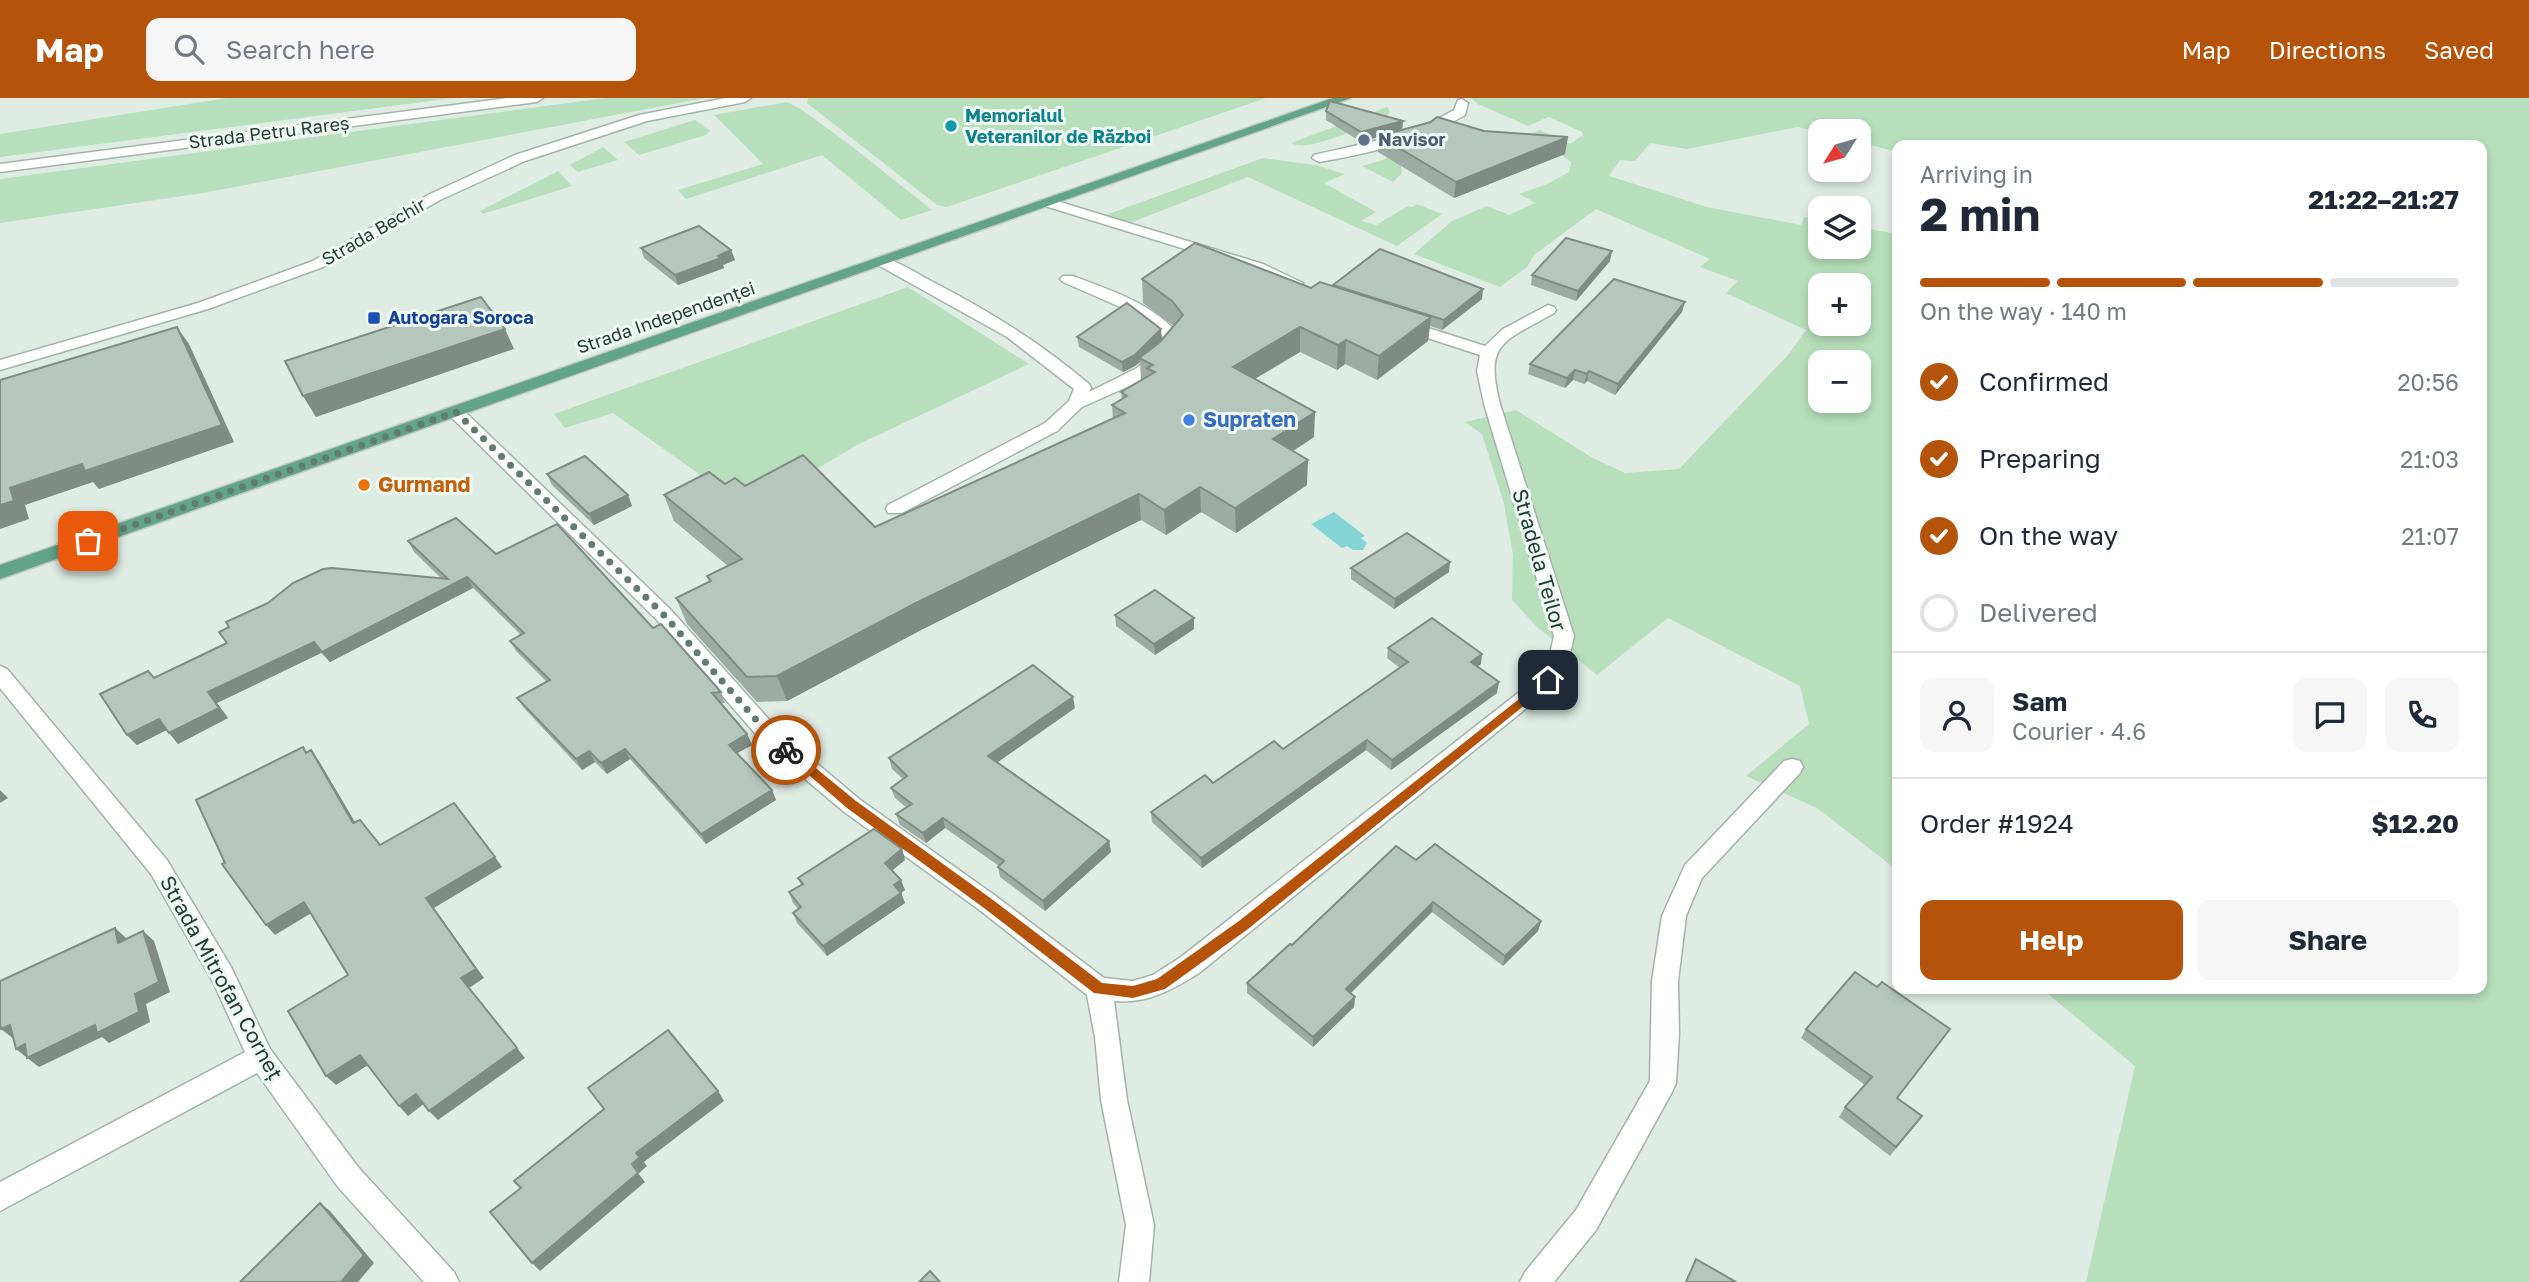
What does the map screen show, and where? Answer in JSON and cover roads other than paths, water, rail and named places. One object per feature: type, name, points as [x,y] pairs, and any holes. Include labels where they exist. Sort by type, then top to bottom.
[{"type":"main road","name":"Strada Independenței","points":[[0,572],[1345,98]]},
{"type":"street","name":"Strada Petru Rareș","points":[[0,168],[537,98]]},
{"type":"street","name":"Strada Bechir","points":[[0,365],[203,306],[318,264],[435,197],[520,158],[644,118],[745,98]]},
{"type":"street","points":[[1319,158],[1397,143],[1442,124],[1460,112],[1462,103]]},
{"type":"street","points":[[1050,203],[1258,268],[1308,291]]},
{"type":"street","points":[[883,262],[938,290],[1054,360],[1083,388],[1076,403],[1051,427],[895,509]]},
{"type":"street","points":[[1068,279],[1124,301],[1161,323],[1174,339],[1167,351],[1118,388],[1076,403]]},
{"type":"street","points":[[1387,320],[1487,352],[1499,341],[1548,310]]},
{"type":"street","name":"Stradela Teilor","points":[[1099,989],[1133,992],[1160,984],[1190,965],[1499,722],[1548,680],[1558,663],[1564,636],[1492,404],[1485,368],[1487,352]]},
{"type":"street","points":[[456,412],[663,614],[774,740],[851,805],[989,904],[1099,989],[1108,1037],[1114,1100],[1140,1225],[1134,1282]]},
{"type":"street","name":"Strada Mitrofan Corneț","points":[[0,674],[159,867],[222,975],[261,1057],[348,1177],[444,1282]]},
{"type":"street","points":[[1535,1282],[1586,1220],[1663,1083],[1667,1034],[1665,981],[1674,916],[1693,872],[1792,767]]},
{"type":"street","points":[[0,1197],[261,1057]]},
{"type":"water","points":[[1334,512],[1365,536],[1361,538],[1367,543],[1363,550],[1353,550],[1347,546],[1342,548],[1311,524]]},
{"type":"place","name":"Memorialul Veteranilor de Război","points":[[951,126]]},
{"type":"place","name":"Navisor","points":[[1364,140]]},
{"type":"place","name":"Autogara Soroca","points":[[374,318]]},
{"type":"place","name":"Supraten","points":[[1189,420]]},
{"type":"place","name":"Gurmand","points":[[364,485]]}]
